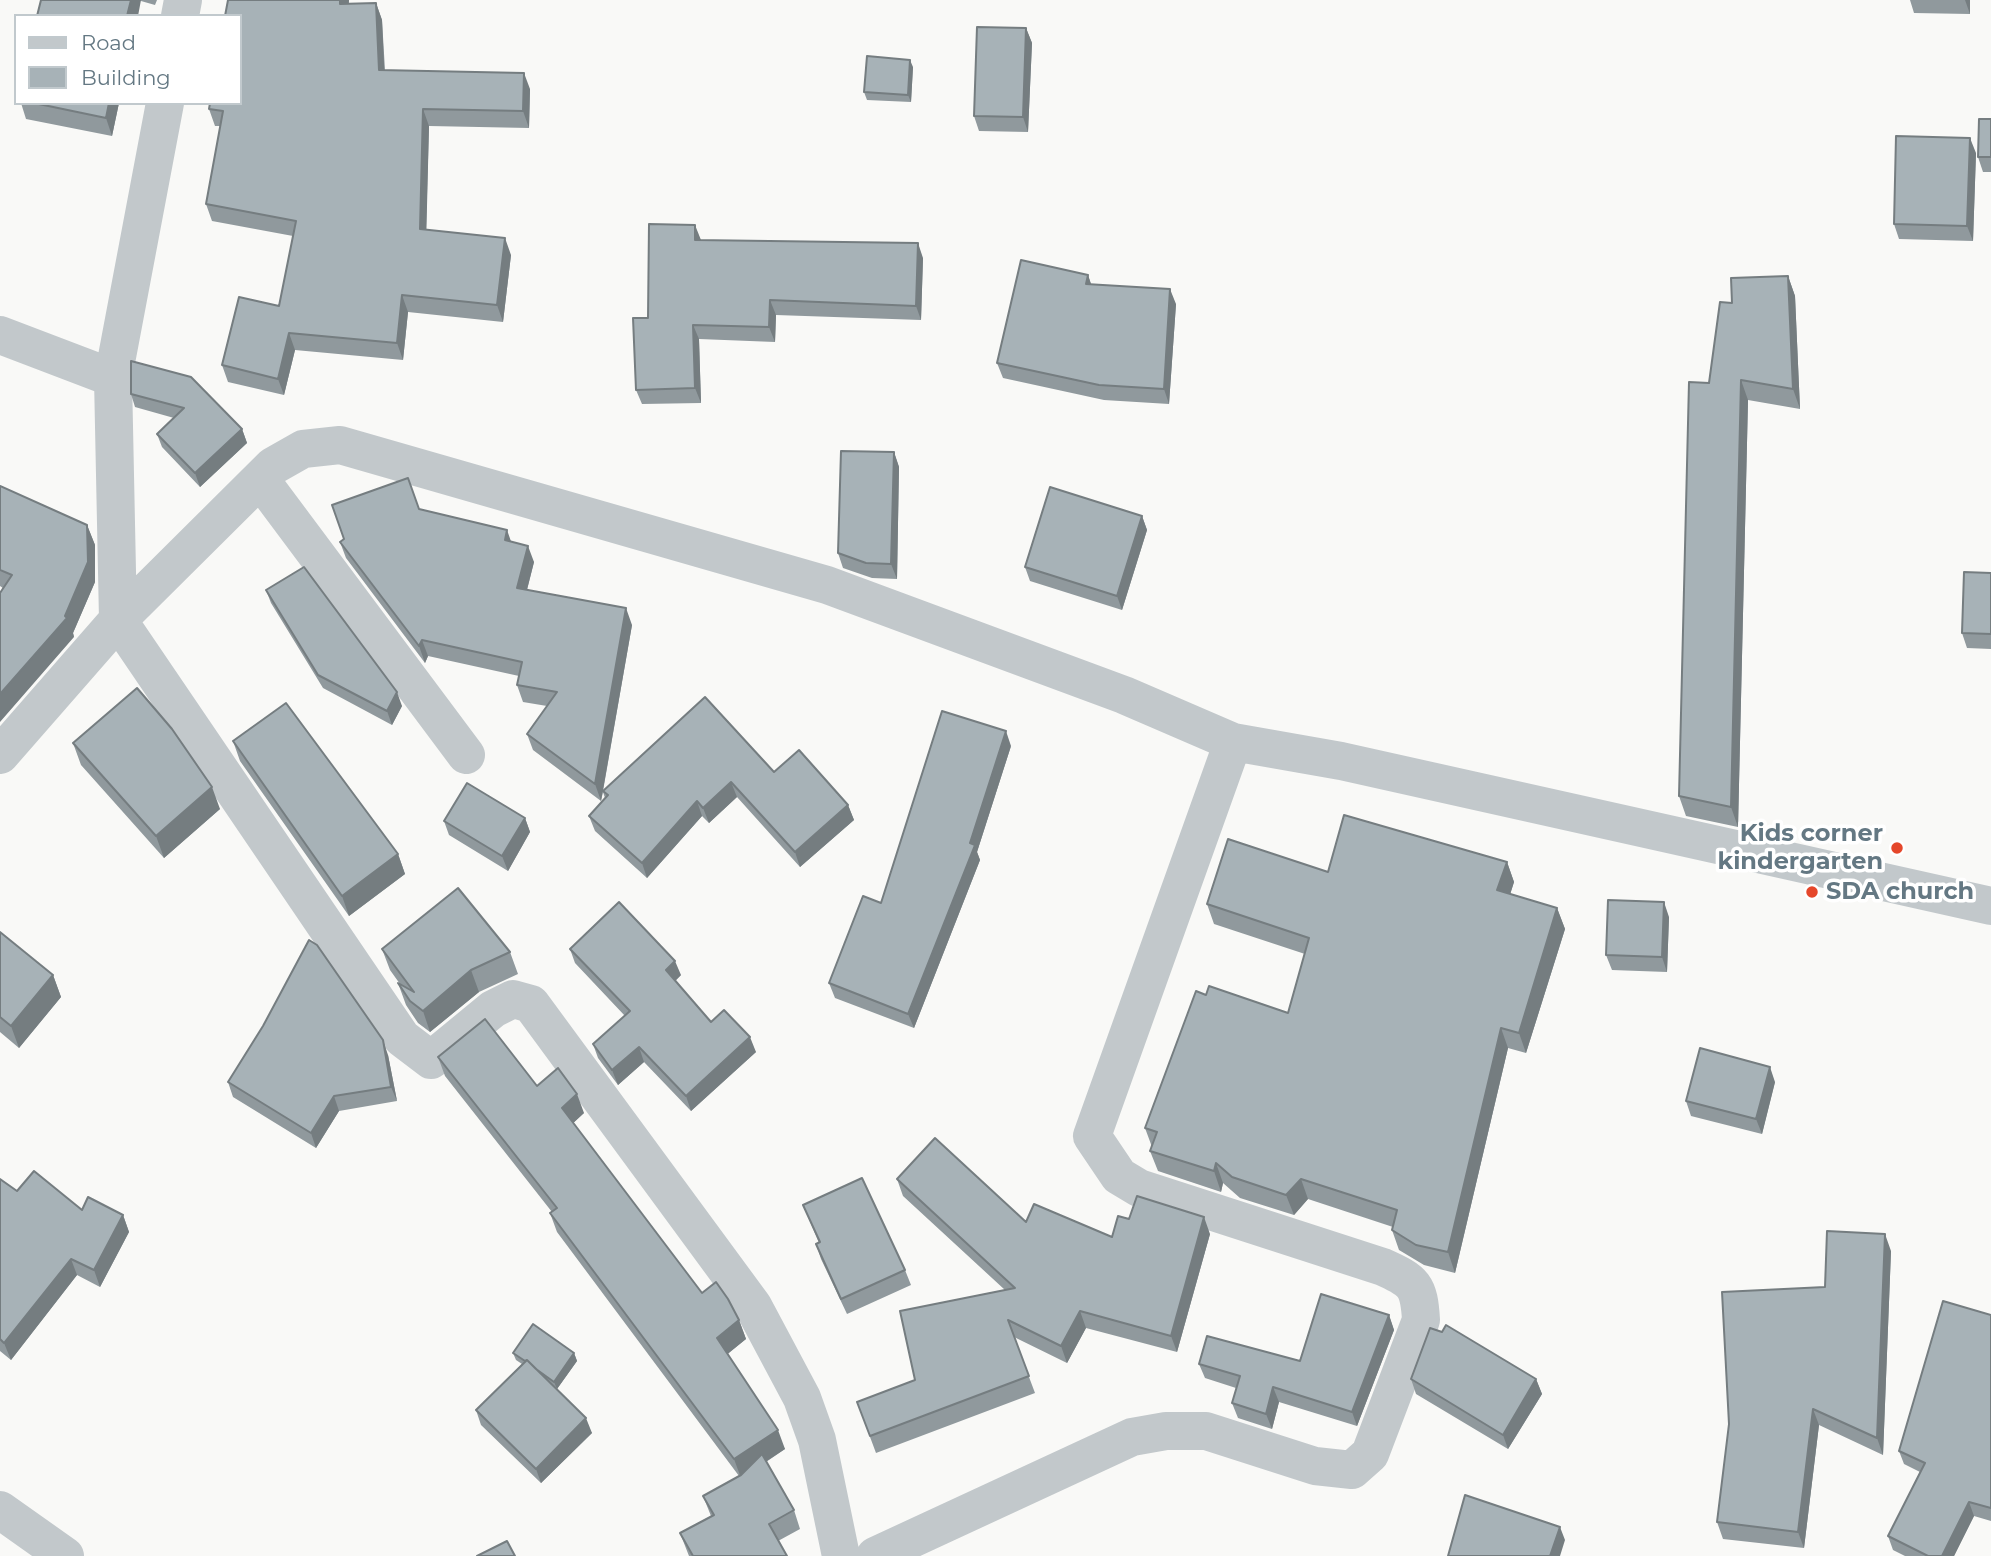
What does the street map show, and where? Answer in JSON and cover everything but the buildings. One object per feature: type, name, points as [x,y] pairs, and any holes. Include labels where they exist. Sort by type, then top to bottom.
[{"type":"street","points":[[165,105],[113,378],[118,620],[402,1038],[431,1060],[494,1009],[513,999],[531,1004],[753,1307],[802,1398],[813,1430],[841,1556]]},
{"type":"street","points":[[0,335],[113,378]]},
{"type":"street","points":[[0,755],[118,620],[273,466],[303,449],[340,445],[827,585],[1124,695],[1233,742],[1341,761],[1842,875],[1991,906]]},
{"type":"street","points":[[260,479],[466,755]]},
{"type":"street","points":[[874,1556],[1132,1437],[1166,1431],[1206,1431],[1315,1466],[1352,1470],[1370,1454],[1421,1320],[1419,1297],[1410,1279],[1383,1267],[1139,1188],[1119,1176],[1092,1136],[1233,742]]},
{"type":"street","points":[[0,1510],[65,1556]]},
{"type":"place","name":"Kids corner kindergarten","points":[[1897,848]]},
{"type":"place","name":"SDA church","points":[[1812,892]]}]
